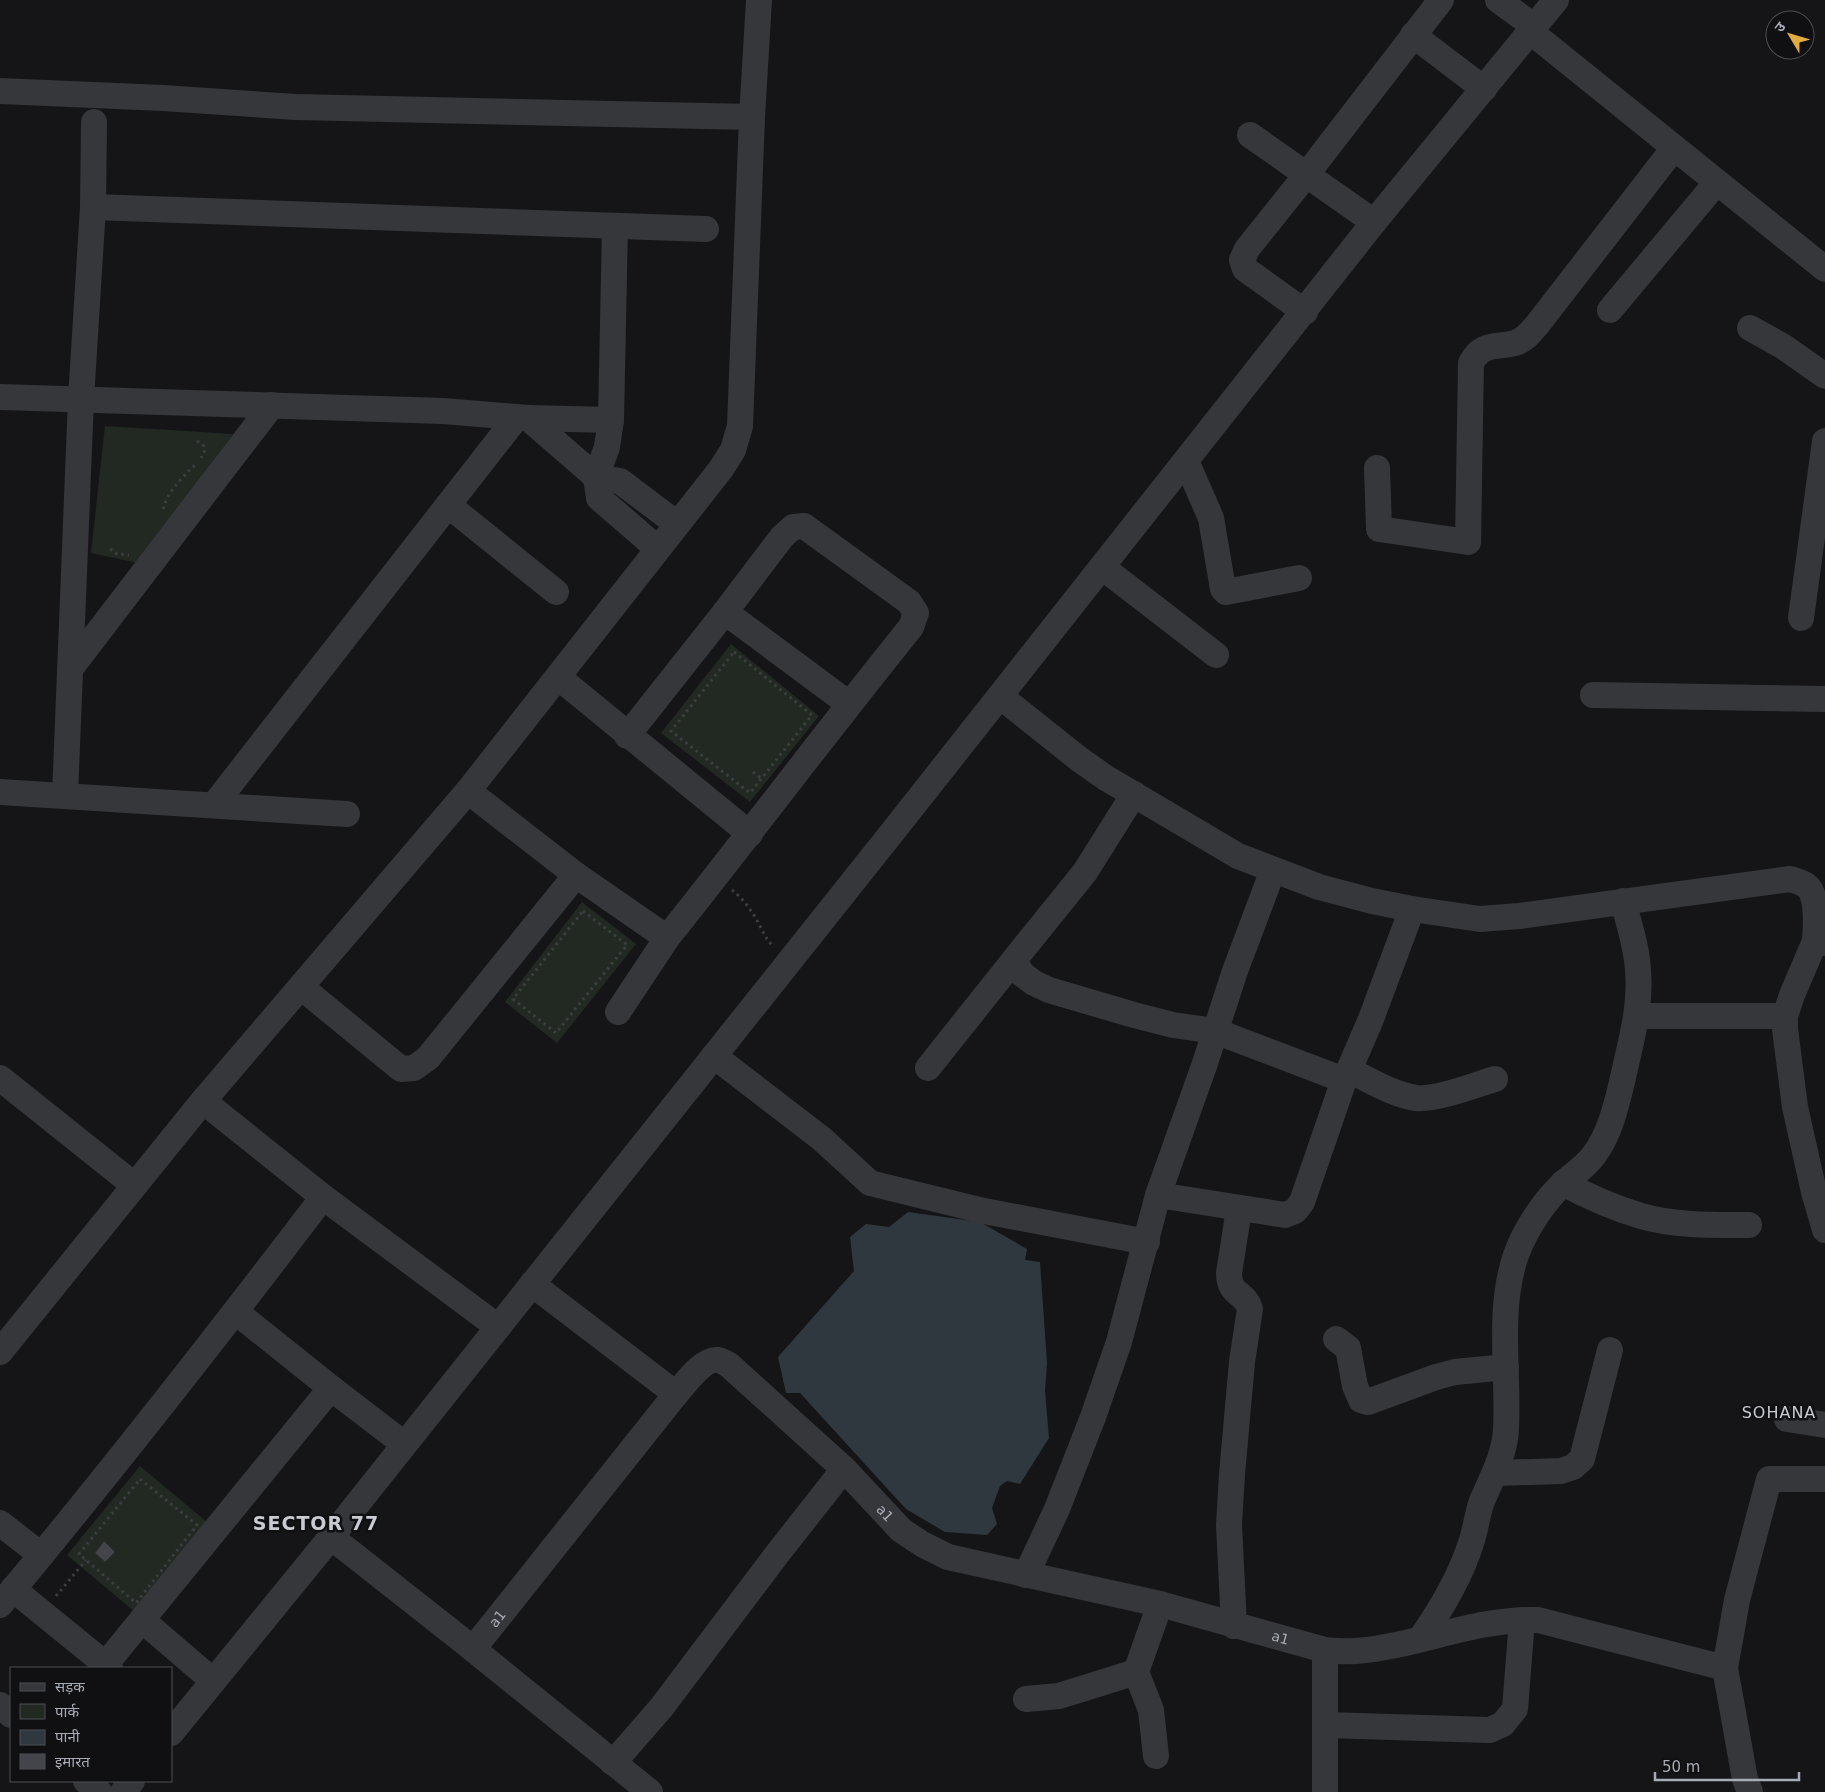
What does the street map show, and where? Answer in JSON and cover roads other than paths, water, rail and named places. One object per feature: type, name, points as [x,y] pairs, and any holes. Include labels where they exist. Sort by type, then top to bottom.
[{"type":"street","points":[[0,1352],[203,1101],[468,791],[725,463],[733,450],[740,426],[758,0]]},
{"type":"street","points":[[1305,312],[1245,269],[1242,260],[1247,249],[1441,0]]},
{"type":"street","points":[[1498,0],[1674,148],[1825,269]]},
{"type":"street","points":[[173,1725],[330,1537],[1186,462],[1374,222],[1556,0]]},
{"type":"street","points":[[1413,36],[1484,89]]},
{"type":"street","points":[[0,91],[162,98],[296,107],[752,117]]},
{"type":"street","points":[[65,796],[81,400],[93,207],[94,122]]},
{"type":"street","points":[[1250,135],[1374,222]]},
{"type":"street","points":[[1377,468],[1379,529],[1468,542],[1471,362],[1476,353],[1495,345],[1516,342],[1525,338],[1543,318],[1674,148]]},
{"type":"street","points":[[1610,310],[1717,182]]},
{"type":"street","points":[[93,207],[706,229]]},
{"type":"street","points":[[615,226],[611,420],[607,447],[596,477],[599,498],[658,549]]},
{"type":"street","points":[[1750,328],[1784,347],[1825,376]]},
{"type":"street","points":[[0,397],[443,411],[522,418],[611,420]]},
{"type":"street","points":[[70,669],[272,406]]},
{"type":"street","points":[[522,418],[596,477],[620,481],[677,524]]},
{"type":"street","points":[[214,805],[448,505],[522,418]]},
{"type":"street","points":[[1801,618],[1825,441]]},
{"type":"street","points":[[1186,462],[1211,518],[1223,590],[1226,592],[1299,578]]},
{"type":"street","points":[[448,505],[556,592]]},
{"type":"street","points":[[618,1012],[667,938],[911,627],[916,613],[909,602],[804,526],[793,527],[782,537],[628,736]]},
{"type":"street","points":[[1102,567],[1216,655]]},
{"type":"street","points":[[725,612],[849,704]]},
{"type":"street","points":[[558,677],[750,834]]},
{"type":"street","points":[[1593,695],[1825,699]]},
{"type":"street","points":[[1000,696],[1079,759],[1238,856],[1319,887],[1412,909],[1480,919],[1518,916],[1790,878],[1817,885],[1814,906],[1820,942],[1792,995],[1785,1016],[1784,1029],[1794,1107],[1825,1230]]},
{"type":"street","points":[[468,791],[576,875],[667,938]]},
{"type":"street","points":[[0,792],[348,814]]},
{"type":"street","points":[[928,1068],[1084,872],[1134,794]]},
{"type":"street","points":[[1026,1575],[1057,1509],[1093,1417],[1119,1342],[1158,1195],[1204,1066],[1235,971],[1273,870]]},
{"type":"street","points":[[301,987],[401,1069],[414,1068],[428,1058],[576,875]]},
{"type":"street","points":[[1421,1638],[1449,1596],[1464,1565],[1482,1503],[1496,1473],[1506,1432],[1506,1309],[1507,1292],[1516,1255],[1528,1230],[1541,1210],[1563,1184],[1584,1167],[1595,1154],[1606,1133],[1616,1104],[1637,1016],[1639,974],[1637,956],[1623,901]]},
{"type":"street","points":[[1158,1195],[1285,1215],[1295,1211],[1302,1202],[1346,1075],[1371,1019],[1412,909]]},
{"type":"street","points":[[1014,960],[1022,974],[1034,983],[1049,990],[1134,1015],[1214,1032],[1416,1098],[1430,1098],[1495,1079]]},
{"type":"street","points":[[1637,1016],[1785,1016]]},
{"type":"street","points":[[714,1056],[822,1139],[870,1183],[984,1211],[1147,1242]]},
{"type":"street","points":[[0,1078],[134,1185]]},
{"type":"street","points":[[203,1101],[323,1197],[498,1327]]},
{"type":"street","points":[[1563,1184],[1594,1199],[1643,1217],[1687,1223],[1749,1225]]},
{"type":"street","points":[[323,1197],[236,1312],[7,1597],[42,1612],[108,1666],[142,1620],[331,1388]]},
{"type":"street","points":[[1234,1626],[1229,1525],[1242,1362],[1250,1308],[1248,1302],[1233,1290],[1228,1282],[1239,1209]]},
{"type":"street","points":[[532,1284],[676,1394]]},
{"type":"street","points":[[236,1312],[404,1444]]},
{"type":"street","points":[[1336,1339],[1348,1348],[1355,1386],[1361,1400],[1368,1402],[1455,1372],[1506,1367]]},
{"type":"street","points":[[1496,1473],[1561,1471],[1573,1467],[1582,1460],[1610,1350]]},
{"type":"street","name":"a1","points":[[473,1649],[676,1394],[700,1368],[711,1360],[719,1360],[729,1364],[844,1469],[901,1530],[922,1544],[948,1557],[1160,1604],[1325,1650],[1362,1650],[1403,1643],[1482,1624],[1538,1620],[1725,1668]]},
{"type":"street","points":[[1786,1419],[1825,1425]]},
{"type":"street","points":[[613,1763],[661,1708],[844,1469]]},
{"type":"street","points":[[1750,1792],[1745,1779],[1725,1668],[1738,1600],[1769,1479],[1825,1479]]},
{"type":"street","points":[[0,1523],[41,1556]]},
{"type":"street","points":[[330,1537],[473,1649],[650,1792]]},
{"type":"street","points":[[1156,1756],[1151,1710],[1136,1672],[1160,1604]]},
{"type":"street","points":[[142,1620],[212,1680]]},
{"type":"street","points":[[1324,1725],[1490,1730],[1503,1724],[1515,1708],[1522,1620]]},
{"type":"street","points":[[1325,1650],[1325,1792]]},
{"type":"street","points":[[1026,1699],[1059,1696],[1136,1672]]},
{"type":"street","points":[[0,1706],[10,1714]]},
{"type":"street","points":[[87,1782],[99,1792]]},
{"type":"street","points":[[123,1792],[131,1782]]},
{"type":"water","points":[[908,1212],[980,1222],[1027,1249],[1025,1260],[1040,1262],[1047,1363],[1045,1391],[1049,1438],[1020,1484],[1007,1481],[1000,1486],[992,1508],[997,1524],[987,1535],[945,1532],[906,1509],[800,1393],[786,1393],[778,1357],[854,1271],[850,1237],[866,1224],[889,1227]]},
{"type":"district","name":"SOHANA","points":[[1779,1412]]},
{"type":"district","name":"SECTOR 77","points":[[316,1523]]}]
